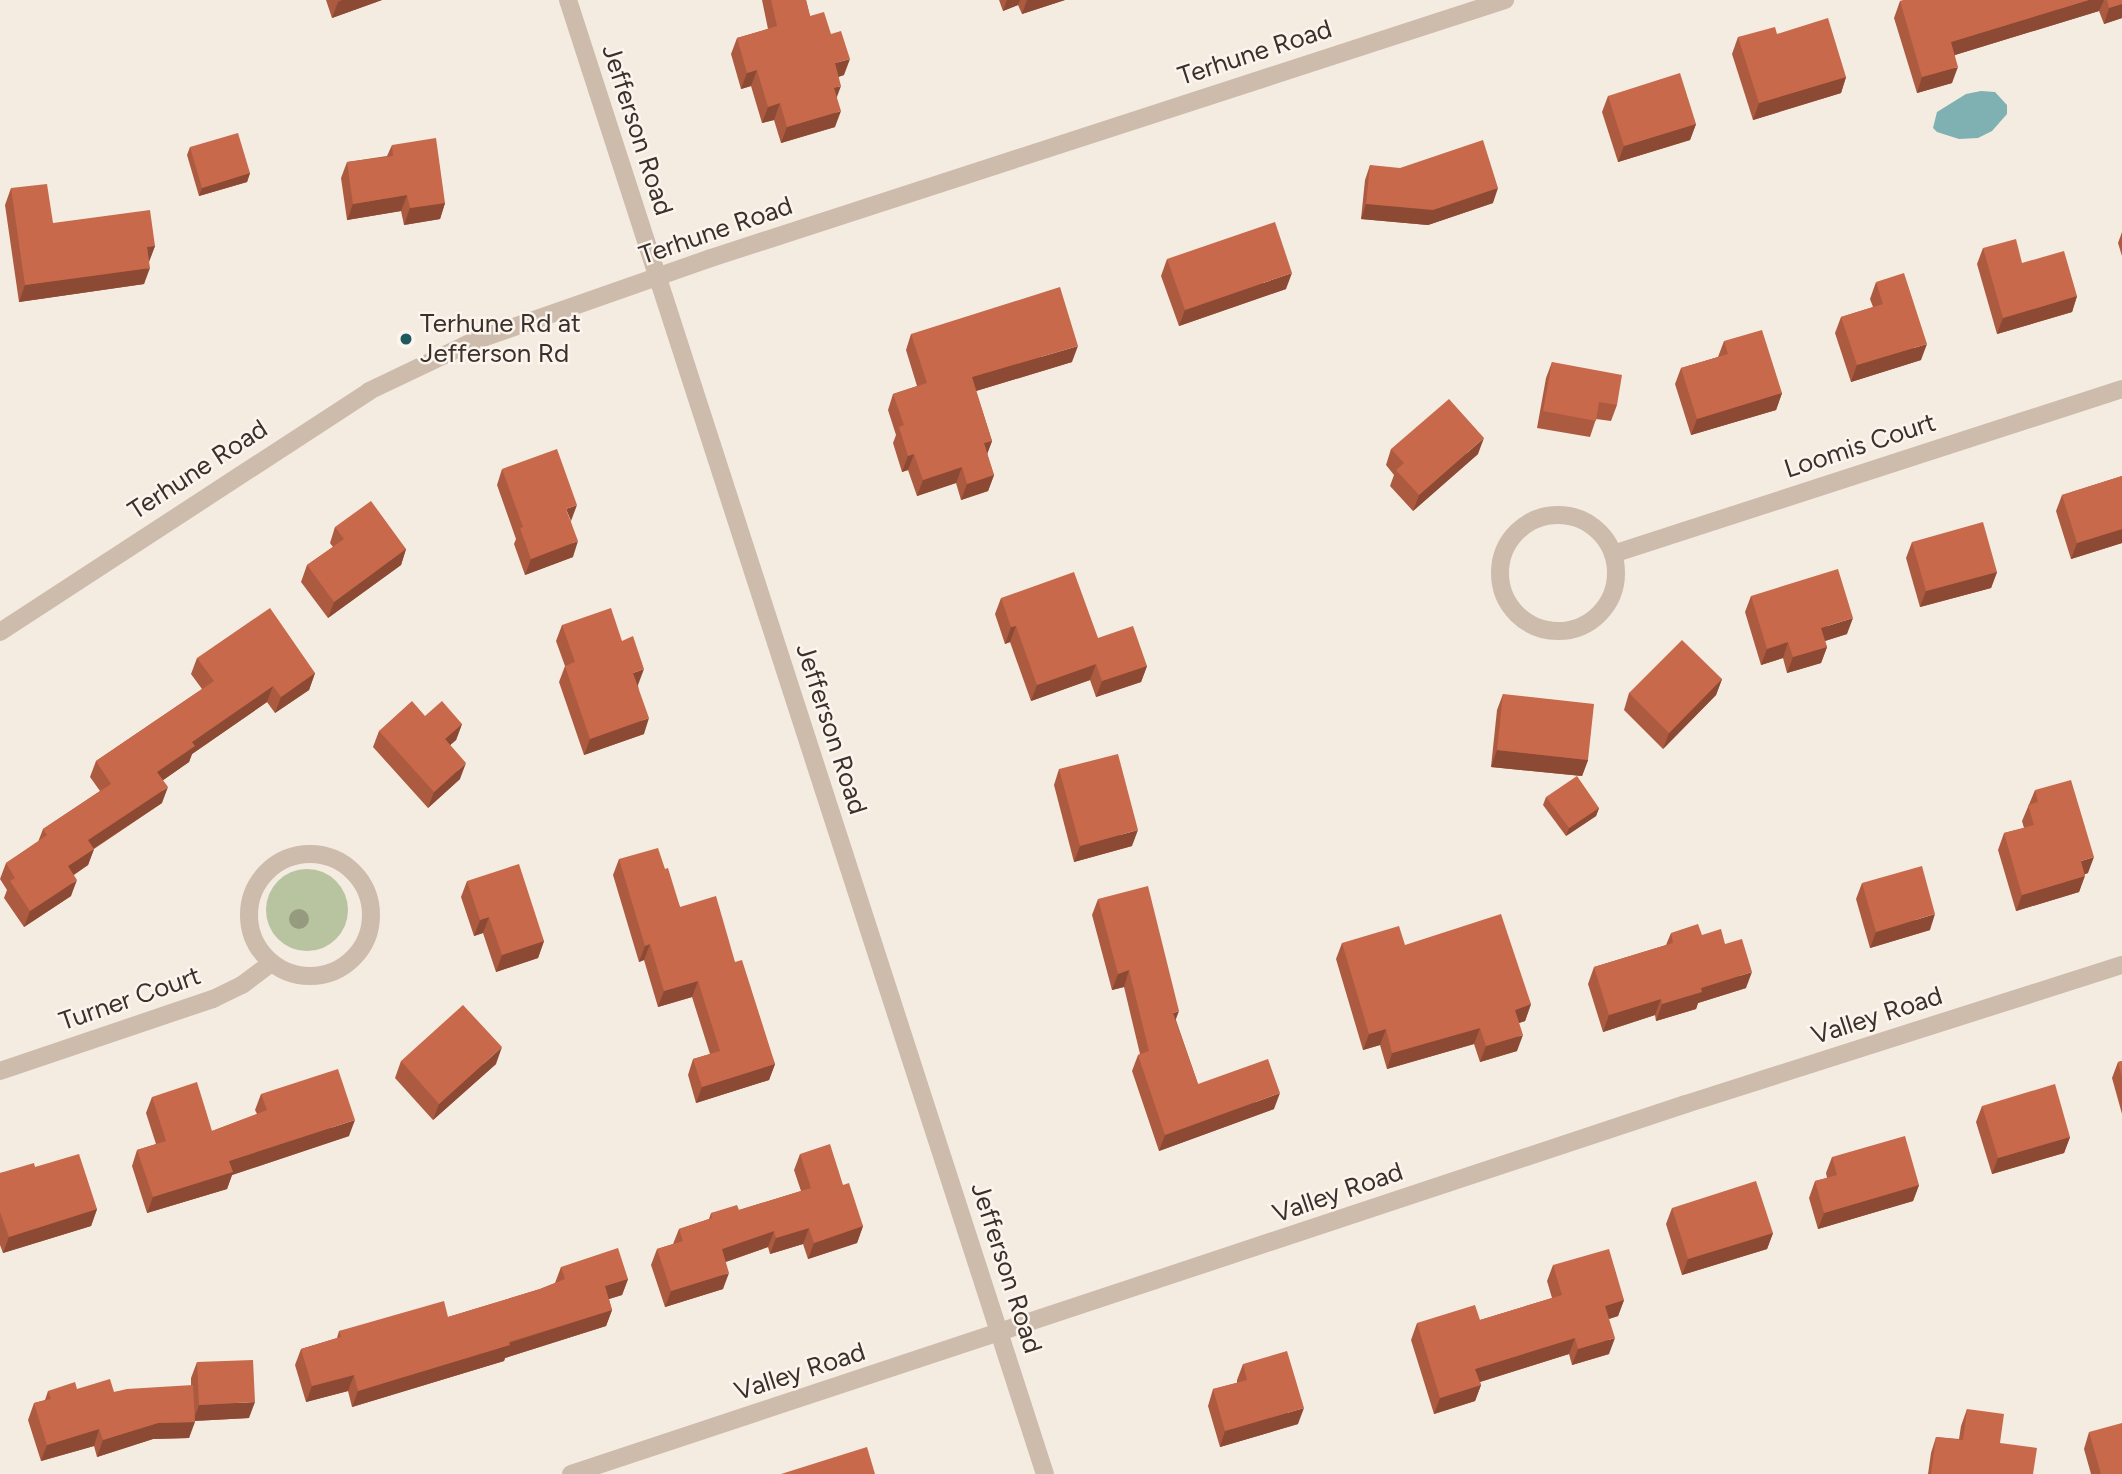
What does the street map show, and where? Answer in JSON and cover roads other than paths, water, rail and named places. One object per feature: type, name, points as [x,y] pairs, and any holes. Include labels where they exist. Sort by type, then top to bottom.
[{"type":"street","name":"Jefferson Road","points":[[568,0],[1045,1474]]},
{"type":"street","name":"Terhune Road","points":[[0,632],[369,391],[474,341],[1466,6],[1505,0]]},
{"type":"street","name":"Loomis Court","points":[[1613,554],[2122,389]]},
{"type":"street","points":[[1562,516],[1588,523],[1604,536],[1613,554],[1616,573],[1613,593],[1603,610],[1588,623],[1569,630],[1549,630],[1530,624],[1516,613],[1505,597],[1500,580],[1504,553],[1519,530],[1535,520],[1562,516]]},
{"type":"street","points":[[308,853],[329,856],[348,867],[362,881],[369,898],[372,918],[368,936],[358,953],[344,966],[326,975],[288,973],[271,963],[257,947],[249,927],[248,906],[255,886],[269,869],[287,858],[308,853]]},
{"type":"street","name":"Turner Court","points":[[0,1071],[213,999],[242,985],[271,963]]},
{"type":"street","name":"Valley Road","points":[[571,1474],[1000,1334],[1686,1104],[2122,965]]},
{"type":"water","points":[[1995,92],[2007,105],[2007,114],[1992,131],[1978,138],[1959,139],[1937,132],[1933,128],[1937,112],[1966,94]]},
{"type":"place","name":"Terhune Rd at Jefferson Rd","points":[[406,339]]}]
